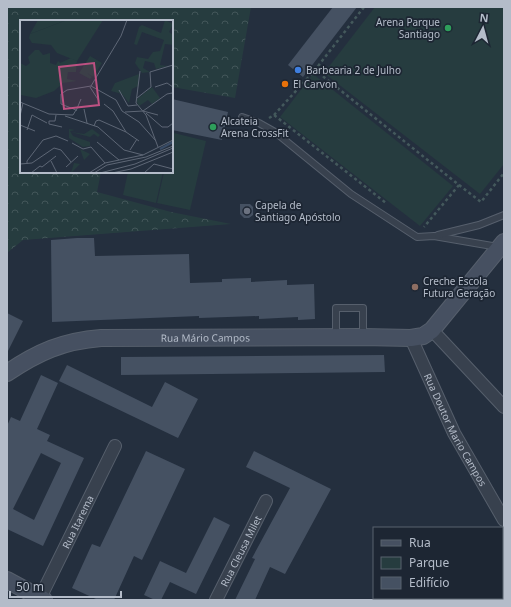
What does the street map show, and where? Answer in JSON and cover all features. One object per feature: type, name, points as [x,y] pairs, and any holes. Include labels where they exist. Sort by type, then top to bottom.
[{"type":"main road","points":[[411,338],[423,336],[432,330],[502,245]]},
{"type":"main road","name":"Rua Mário Campos","points":[[7,373],[48,350],[77,340],[109,338],[411,338]]},
{"type":"main road","points":[[7,580],[42,599]]},
{"type":"street","points":[[432,330],[504,407]]},
{"type":"street","name":"Rua Doutor Mario Campos","points":[[411,338],[454,433],[504,520]]},
{"type":"street","name":"Rua Itarema","points":[[42,599],[115,446]]},
{"type":"street","name":"Rua Cleusa Milet","points":[[216,600],[266,501]]},
{"type":"lane","points":[[242,117],[259,123],[296,148],[351,194],[417,236],[434,236],[502,245]]},
{"type":"lane","points":[[434,236],[479,225],[504,215]]},
{"type":"lane","points":[[336,337],[336,308],[363,308],[363,337]]},
{"type":"path","points":[[259,123],[274,115],[315,70],[364,7]]},
{"type":"path","points":[[315,70],[481,202],[504,173]]},
{"type":"path","points":[[274,115],[391,206]]},
{"type":"path","points":[[421,230],[459,185]]},
{"type":"green space","points":[[7,7],[251,7],[235,98],[173,87],[173,20],[20,20],[20,173],[101,173],[97,192],[171,212],[231,224],[23,240],[7,253]]},
{"type":"green space","points":[[375,7],[504,7],[504,164],[480,194],[324,73]]},
{"type":"green space","points":[[313,74],[453,186],[420,226],[280,117]]},
{"type":"green space","points":[[174,133],[206,141],[190,210],[157,203],[164,173],[173,173]]},
{"type":"green space","points":[[128,173],[163,173],[156,203],[123,195]]},
{"type":"building","points":[[333,7],[357,7],[303,77],[288,65]]},
{"type":"building","points":[[173,99],[228,112],[222,140],[173,130]]},
{"type":"building","name":"Capela de Santiago Apóstolo","points":[[240,204],[250,204],[253,207],[253,215],[249,218],[244,218],[240,214]]},
{"type":"building","points":[[94,238],[95,256],[189,254],[190,283],[222,282],[222,279],[251,278],[251,282],[287,280],[287,285],[314,284],[315,319],[298,320],[298,317],[259,319],[259,316],[199,318],[199,316],[52,322],[51,240]]},
{"type":"building","points":[[7,313],[23,321],[7,353]]},
{"type":"building","points":[[384,355],[385,372],[121,375],[121,357]]},
{"type":"building","points":[[67,365],[152,407],[165,382],[198,399],[178,438],[59,381]]},
{"type":"building","points":[[41,375],[58,383],[37,429],[50,435],[47,441],[84,458],[43,546],[7,529],[7,426],[11,417],[20,421]],"holes":[[[41,453],[61,463],[34,520],[13,509]]]},
{"type":"building","points":[[146,451],[185,469],[142,560],[134,556],[114,600],[98,600],[72,588],[92,544],[100,547]]},
{"type":"building","points":[[254,451],[331,489],[285,574],[270,567],[255,600],[235,600],[255,559],[252,558],[290,488],[246,467]]},
{"type":"building","points":[[214,517],[230,525],[196,594],[170,582],[161,600],[155,600],[144,595],[160,561],[186,573]]},
{"type":"place","name":"Arena Parque Santiago","points":[[448,28]]},
{"type":"place","name":"Barbearia 2 de Julho","points":[[298,70]]},
{"type":"place","name":"El Carvon","points":[[285,84]]},
{"type":"place","name":"Alcateia Arena CrossFit","points":[[213,127]]},
{"type":"place","name":"Capela de Santiago Apóstolo","points":[[247,211]]},
{"type":"place","name":"Creche Escola Futura Geração","points":[[415,287]]}]
